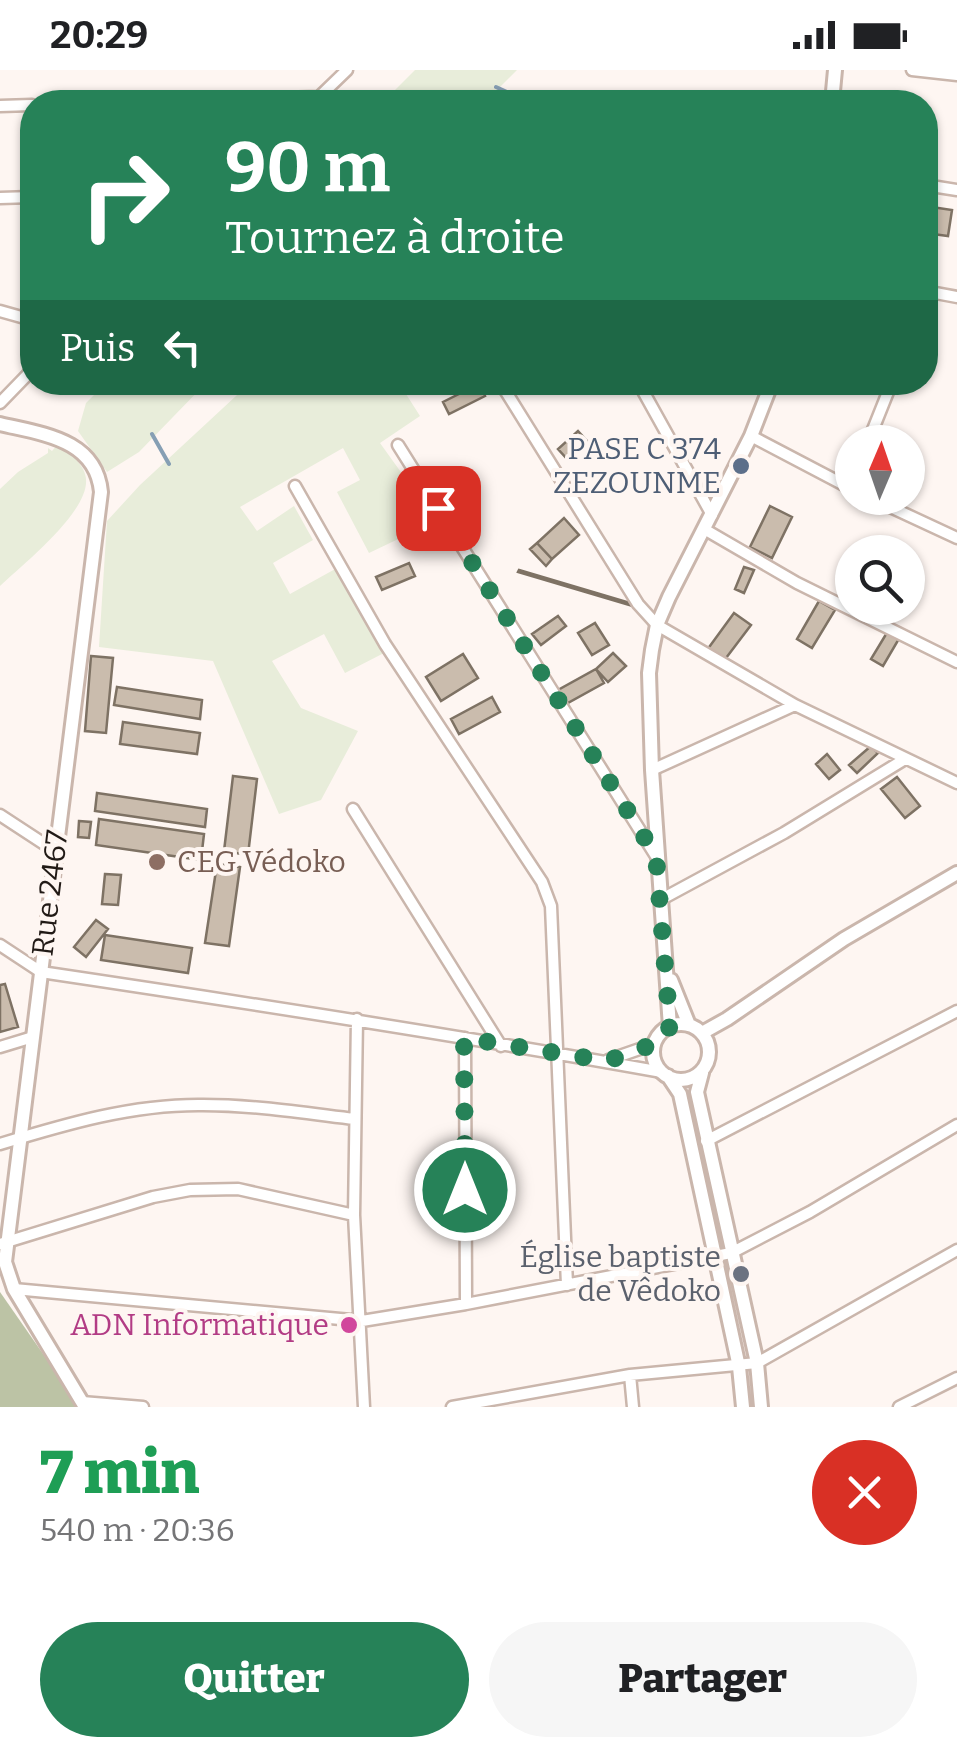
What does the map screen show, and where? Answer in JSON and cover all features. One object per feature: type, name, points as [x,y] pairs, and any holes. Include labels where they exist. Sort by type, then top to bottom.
[{"type":"street","points":[[327,90],[348,70]]},
{"type":"street","points":[[912,70],[957,75]]},
{"type":"street","points":[[0,403],[20,382]]},
{"type":"street","points":[[508,395],[638,604],[657,625],[795,704],[957,783]]},
{"type":"street","points":[[645,395],[712,514]]},
{"type":"street","points":[[670,1027],[656,856],[649,673],[657,625],[751,436],[767,395]]},
{"type":"street","points":[[875,425],[887,395]]},
{"type":"street","name":"Rue 2467","points":[[0,424],[74,444],[100,480],[23,1137],[3,1243],[7,1276],[84,1405]]},
{"type":"street","points":[[751,436],[835,478]]},
{"type":"street","points":[[398,445],[656,856]]},
{"type":"street","points":[[295,486],[386,644],[542,882],[551,906],[567,1285]]},
{"type":"street","points":[[908,515],[957,538]]},
{"type":"street","points":[[704,529],[797,583],[957,662]]},
{"type":"street","points":[[652,770],[795,704]]},
{"type":"street","points":[[660,900],[784,834],[905,760]]},
{"type":"street","points":[[353,809],[501,1046]]},
{"type":"street","points":[[0,815],[55,851]]},
{"type":"street","points":[[705,1038],[844,938],[957,874]]},
{"type":"street","points":[[0,945],[41,972],[356,1019],[501,1046],[556,1051],[686,1080],[702,1073]]},
{"type":"street","points":[[666,968],[688,1025],[705,1038],[710,1055],[697,1092],[757,1363],[761,1407]]},
{"type":"street","points":[[706,1142],[957,1011]]},
{"type":"street","points":[[356,1019],[354,1215],[364,1407]]},
{"type":"street","points":[[688,1025],[670,1027],[659,1034],[654,1044],[654,1060],[680,1094],[743,1407]]},
{"type":"street","points":[[0,1047],[33,1037]]},
{"type":"street","points":[[464,1038],[466,1304]]},
{"type":"street","points":[[607,1061],[654,1044]]},
{"type":"street","points":[[0,1144],[107,1114],[200,1104],[355,1119]]},
{"type":"street","points":[[14,1289],[362,1321],[466,1304],[731,1254],[957,1125]]},
{"type":"street","points":[[3,1243],[153,1197],[190,1190],[238,1189],[354,1215]]},
{"type":"street","points":[[452,1407],[517,1401],[630,1375],[757,1363],[957,1250]]},
{"type":"street","points":[[630,1375],[634,1407]]},
{"type":"street","points":[[899,1407],[957,1378]]},
{"type":"street","points":[[84,1405],[143,1407]]},
{"type":"green space","points":[[415,70],[517,70],[497,90],[395,90]]},
{"type":"green space","points":[[94,395],[194,395],[139,452],[107,472],[78,431],[86,403]]},
{"type":"green space","points":[[237,395],[407,395],[420,416],[380,443],[436,521],[369,553],[337,492],[360,480],[343,448],[240,507],[257,531],[294,506],[313,540],[273,563],[290,594],[337,568],[384,653],[345,673],[324,634],[272,661],[301,708],[358,731],[321,800],[279,814],[213,661],[99,647],[107,521]]},
{"type":"green space","points":[[58,444],[78,461],[85,474],[80,502],[40,550],[0,586],[0,489]]},
{"type":"green space","points":[[0,1292],[80,1407],[0,1407]]},
{"type":"building","points":[[938,208],[952,210],[948,236],[938,235]]},
{"type":"building","points":[[457,395],[485,396],[449,414],[443,402]]},
{"type":"building","points":[[578,431],[588,442],[568,460],[558,449]]},
{"type":"building","points":[[770,506],[792,517],[772,558],[750,547]]},
{"type":"building","points":[[564,518],[579,535],[552,559],[537,543]]},
{"type":"building","points":[[537,543],[552,559],[546,566],[530,549]]},
{"type":"building","points":[[409,563],[415,576],[382,590],[376,577]]},
{"type":"building","points":[[744,567],[754,570],[744,593],[735,589]]},
{"type":"building","points":[[519,570],[637,605],[518,572]]},
{"type":"building","points":[[819,601],[835,610],[812,648],[797,639]]},
{"type":"building","points":[[734,613],[751,625],[723,662],[707,650]]},
{"type":"building","points":[[558,616],[566,626],[541,645],[532,634]]},
{"type":"building","points":[[595,623],[609,645],[592,655],[578,633]]},
{"type":"building","points":[[888,631],[900,637],[883,666],[871,659]]},
{"type":"building","points":[[613,653],[626,666],[608,682],[596,669]]},
{"type":"building","points":[[463,654],[478,678],[441,701],[426,677]]},
{"type":"building","points":[[91,656],[113,658],[106,733],[85,731]]},
{"type":"building","points":[[596,669],[604,683],[566,704],[558,690]]},
{"type":"building","points":[[117,687],[202,700],[200,719],[114,705]]},
{"type":"building","points":[[492,697],[500,712],[459,734],[451,719]]},
{"type":"building","points":[[123,722],[200,733],[197,754],[120,744]]},
{"type":"building","points":[[871,746],[878,753],[857,773],[849,765]]},
{"type":"building","points":[[827,754],[840,770],[829,779],[816,764]]},
{"type":"building","points":[[233,776],[257,779],[248,855],[224,851]]},
{"type":"building","points":[[897,777],[920,806],[905,818],[881,789]]},
{"type":"building","points":[[97,793],[207,809],[205,827],[95,811]]},
{"type":"building","points":[[99,819],[204,834],[201,860],[96,845]]},
{"type":"building","points":[[79,821],[91,822],[89,838],[78,837]]},
{"type":"building","points":[[217,864],[240,867],[229,946],[205,943]]},
{"type":"building","points":[[105,874],[121,875],[118,905],[102,904]]},
{"type":"building","points":[[96,920],[108,929],[86,957],[74,947]]},
{"type":"building","points":[[105,935],[192,948],[188,973],[101,960]]},
{"type":"building","points":[[5,984],[18,1027],[0,1032],[0,985]]},
{"type":"waterway","points":[[496,87],[502,90]]},
{"type":"waterway","points":[[152,434],[169,464]]},
{"type":"place","name":"PASE C 374 ZEZOUNME","points":[[741,466]]},
{"type":"place","name":"CEG Védoko","points":[[157,862]]},
{"type":"place","name":"Église baptiste de Vêdoko","points":[[741,1274]]},
{"type":"place","name":"ADN Informatique","points":[[349,1325]]},
{"type":"route","points":[[438,508],[656,856],[670,1027],[659,1034],[654,1044],[607,1061],[464,1038],[465,1190]]}]
